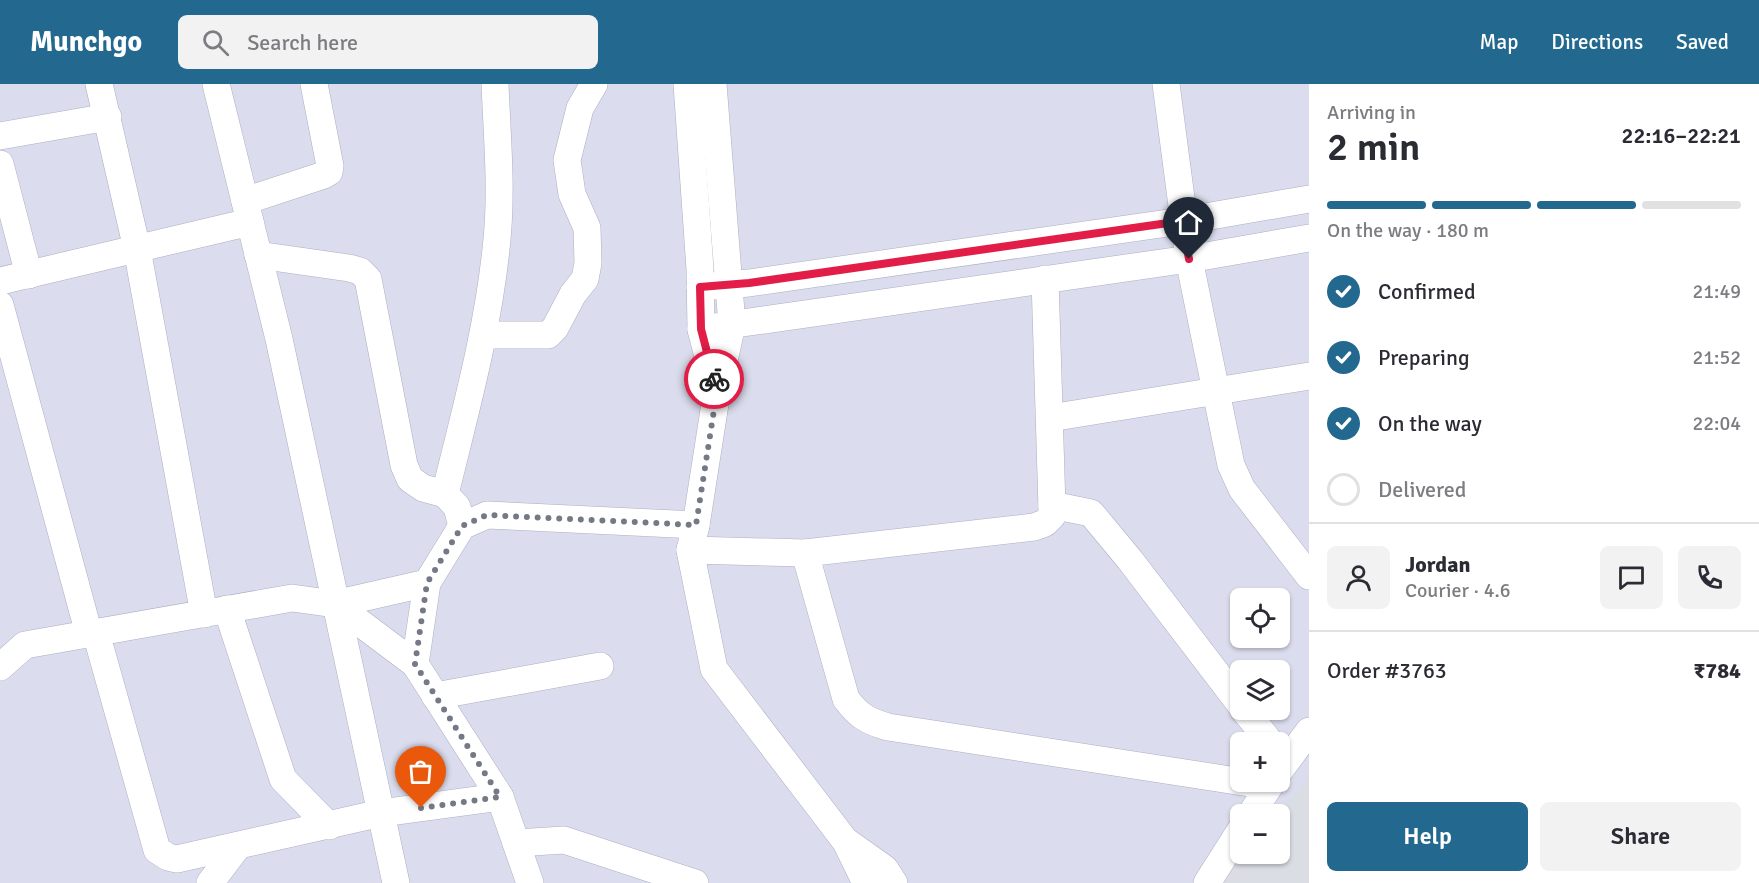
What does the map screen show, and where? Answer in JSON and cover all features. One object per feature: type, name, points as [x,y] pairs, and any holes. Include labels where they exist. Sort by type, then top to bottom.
[{"type":"street","points":[[99,84],[215,611],[283,779],[329,826]]},
{"type":"street","points":[[216,84],[282,350],[396,883]]},
{"type":"street","points":[[0,281],[137,249],[248,212],[324,175],[330,166],[314,84]]},
{"type":"street","points":[[445,494],[483,335],[498,237],[499,157],[495,84]]},
{"type":"street","points":[[483,335],[548,335],[555,328],[573,294],[585,279],[588,263],[587,228],[572,194],[567,160],[580,108],[594,84]]},
{"type":"street","points":[[687,84],[701,329],[717,391]]},
{"type":"street","points":[[713,84],[732,325],[717,391],[693,538],[714,669],[846,842],[866,883]]},
{"type":"street","points":[[1166,84],[1182,221],[1231,465],[1242,489],[1309,576]]},
{"type":"street","points":[[0,136],[108,117]]},
{"type":"street","points":[[0,164],[29,275]]},
{"type":"street","points":[[700,287],[729,285],[1182,221],[1309,199]]},
{"type":"street","points":[[701,329],[1189,259],[1309,238]]},
{"type":"street","points":[[258,255],[360,271],[368,279],[404,465],[410,479],[423,488],[445,494],[457,507],[462,526]]},
{"type":"street","points":[[415,664],[427,583],[462,526],[487,515],[693,538],[805,554],[1034,527],[1045,523],[1052,516],[1052,505],[1045,279]]},
{"type":"street","points":[[0,305],[92,633],[157,850],[161,855],[177,859],[381,813],[500,797]]},
{"type":"street","points":[[1050,418],[1309,376]]},
{"type":"street","points":[[1052,505],[1091,513],[1230,691]]},
{"type":"street","points":[[805,554],[846,699],[858,714],[873,722],[888,727],[1230,761]]},
{"type":"street","points":[[0,667],[25,645],[292,598],[335,604],[427,583]]},
{"type":"street","points":[[335,604],[415,664],[500,797],[530,883]]},
{"type":"street","points":[[435,696],[600,666]]},
{"type":"street","points":[[1290,751],[1309,731]]},
{"type":"street","points":[[516,843],[564,840],[695,883]]},
{"type":"street","points":[[846,842],[885,869],[894,883]]},
{"type":"street","points":[[210,883],[238,846]]},
{"type":"street","points":[[1207,883],[1230,847]]},
{"type":"shaded area","points":[[0,84],[1309,84],[1309,883],[0,883]]},
{"type":"shaded area","points":[[1309,777],[1309,883],[1212,883],[1230,864],[1290,864],[1290,804],[1284,804]]},
{"type":"way so far","points":[[421,808],[500,797],[415,664],[427,583],[462,526],[487,515],[696,525],[717,391],[714,379]]},
{"type":"route","points":[[714,379],[701,329],[700,287],[749,283],[1182,221],[1189,259]]}]
